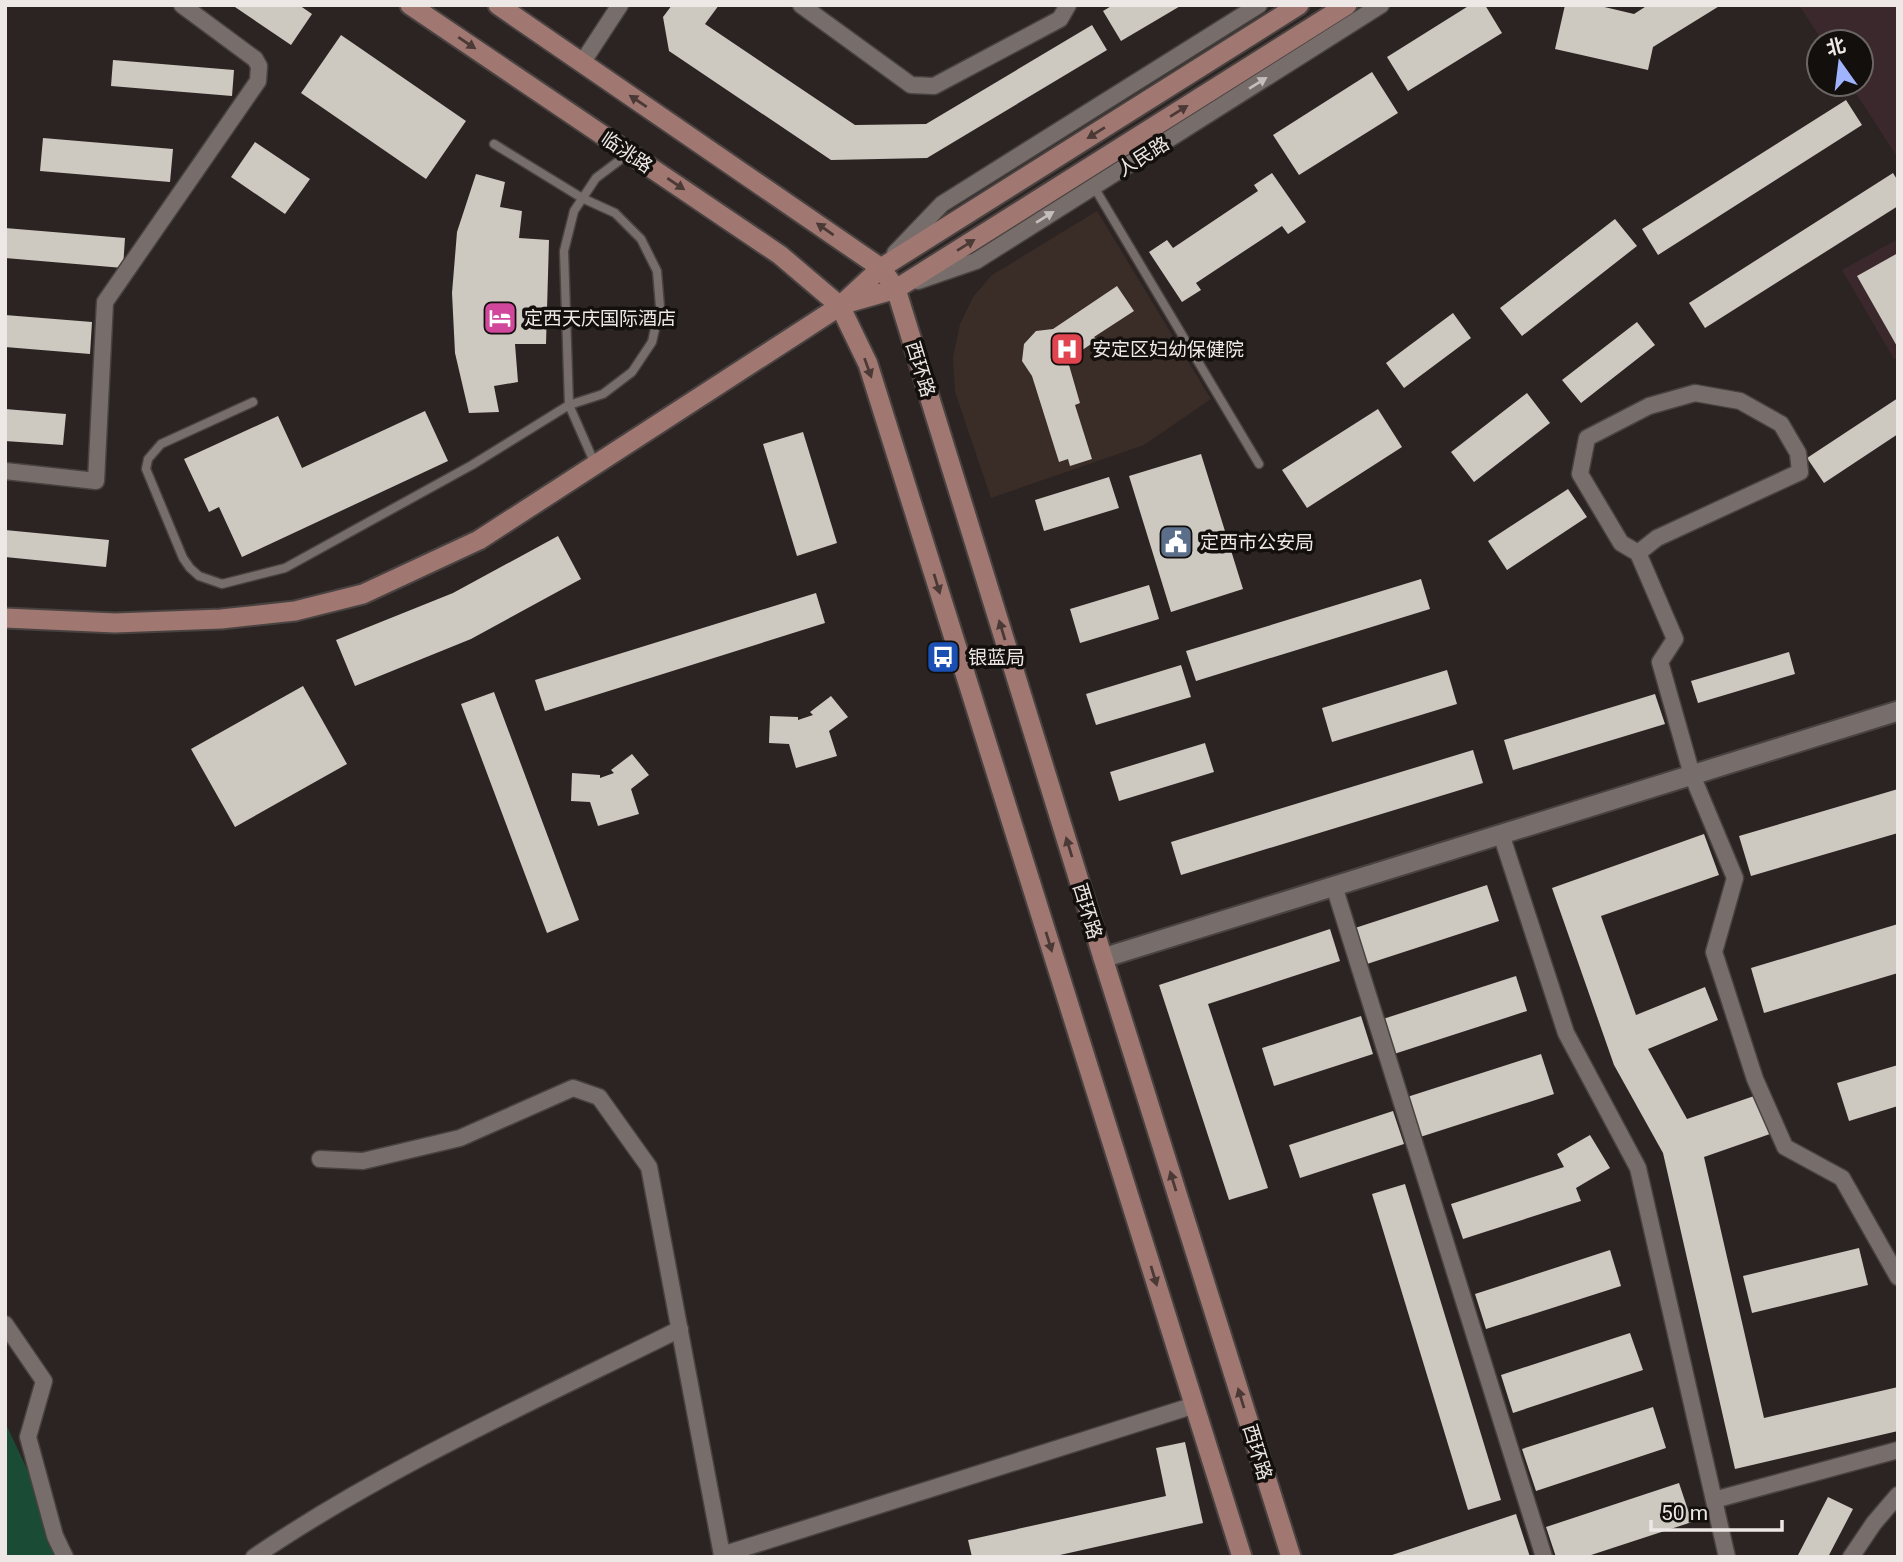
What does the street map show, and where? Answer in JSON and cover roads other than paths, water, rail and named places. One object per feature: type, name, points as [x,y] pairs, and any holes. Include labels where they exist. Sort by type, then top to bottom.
[{"type":"main road","name":"临洮路","points":[[410,5],[780,255],[839,306]]},
{"type":"main road","points":[[498,5],[881,268]]},
{"type":"main road","points":[[5,618],[115,623],[221,619],[295,611],[363,594],[479,540],[839,306],[881,268],[1299,5]]},
{"type":"main road","name":"人民路","points":[[839,306],[896,289],[1347,5]]},
{"type":"main road","name":"西环路","points":[[881,268],[896,289],[1291,1557]]},
{"type":"main road","points":[[839,306],[868,364],[1242,1557]]},
{"type":"street","points":[[5,471],[96,481],[105,302],[258,81],[259,66],[250,53],[182,5]]},
{"type":"street","points":[[582,63],[620,5]]},
{"type":"street","points":[[801,5],[911,85],[934,86],[1060,19],[1068,5]]},
{"type":"street","points":[[881,268],[942,204],[1259,5]]},
{"type":"street","name":"人民路","points":[[896,289],[976,261],[1381,5]]},
{"type":"street","points":[[1638,553],[1657,538],[1800,472],[1798,453],[1781,424],[1740,401],[1695,393],[1648,405],[1587,438],[1580,474],[1621,543],[1638,553],[1675,639],[1660,662],[1692,775],[1735,878],[1714,952],[1755,1079],[1785,1147],[1842,1178],[1898,1277]]},
{"type":"street","points":[[1103,958],[1898,710]]},
{"type":"street","points":[[1502,834],[1566,1033],[1638,1168],[1727,1557]]},
{"type":"street","points":[[1334,886],[1544,1557]]},
{"type":"street","points":[[320,1158],[363,1161],[460,1138],[573,1088],[599,1097],[649,1167],[719,1556],[1195,1405]]},
{"type":"street","points":[[5,1324],[44,1381],[27,1437],[55,1536],[65,1557]]},
{"type":"street","points":[[254,1557],[313,1517],[483,1427],[680,1329]]},
{"type":"street","points":[[1714,1500],[1898,1450]]},
{"type":"street","points":[[1851,1557],[1874,1523],[1898,1495]]},
{"type":"lane","points":[[253,402],[161,444],[149,459],[146,468],[183,558],[199,576],[222,584],[285,568],[472,464],[569,405],[603,394],[632,372],[652,342],[660,307],[657,271],[641,239],[615,214],[583,198],[494,144]]},
{"type":"lane","points":[[595,464],[569,405],[564,251],[574,212],[596,178],[629,153]]},
{"type":"lane","points":[[1094,187],[1259,464]]},
{"type":"place","name":"定西天庆国际酒店","points":[[500,318]]},
{"type":"place","name":"安定区妇幼保健院","points":[[1067,349]]},
{"type":"place","name":"定西市公安局","points":[[1176,542]]},
{"type":"place","name":"银蓝局","points":[[943,657]]}]
